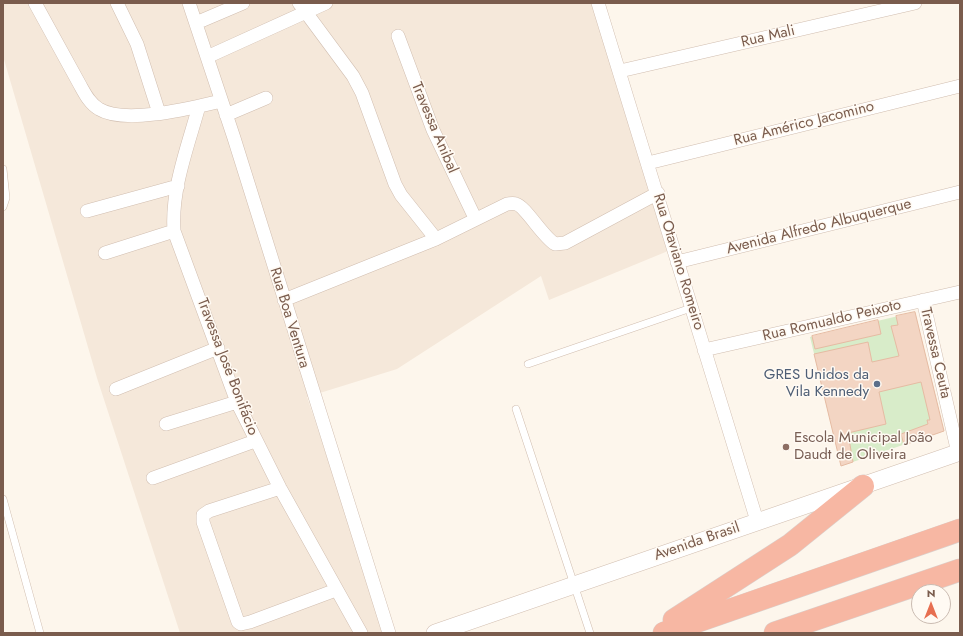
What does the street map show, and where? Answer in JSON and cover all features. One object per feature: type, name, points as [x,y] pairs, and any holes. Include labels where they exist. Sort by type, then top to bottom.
[{"type":"highway","points":[[653,633],[790,545],[863,486]]},
{"type":"highway","points":[[664,633],[960,530]]},
{"type":"highway","points":[[917,584],[960,570]]},
{"type":"highway","points":[[929,584],[960,582]]},
{"type":"highway","points":[[775,633],[911,586]]},
{"type":"street","points":[[34,3],[88,98],[97,109],[107,114],[120,116],[159,113],[221,101]]},
{"type":"street","points":[[117,3],[138,44],[159,113]]},
{"type":"street","name":"Rua Boa Ventura","points":[[189,3],[226,115],[389,633]]},
{"type":"street","points":[[196,23],[243,3]]},
{"type":"street","points":[[207,57],[302,8],[326,3]]},
{"type":"street","name":"Rua Otaviano Romeiro","points":[[598,3],[658,193],[677,262],[757,521]]},
{"type":"street","name":"Rua Mali","points":[[620,71],[915,3]]},
{"type":"street","points":[[302,8],[353,76],[365,99],[395,184],[401,195],[436,239]]},
{"type":"street","name":"Travessa Anibal","points":[[398,36],[433,130],[475,218]]},
{"type":"street","name":"Rua Américo Jacomino","points":[[648,163],[960,86]]},
{"type":"street","points":[[226,115],[266,98]]},
{"type":"street","name":"Travessa José Bonifácio","points":[[199,106],[178,186],[173,217],[174,231],[237,402],[255,441],[361,633]]},
{"type":"street","points":[[87,211],[178,186]]},
{"type":"street","name":"Avenida Alfredo Albuquerque","points":[[677,262],[960,192]]},
{"type":"street","points":[[284,300],[436,239],[475,218],[507,204],[516,204],[523,208],[546,239],[555,244],[565,243],[658,193]]},
{"type":"street","points":[[105,253],[174,231]]},
{"type":"street","name":"Rua Romualdo Peixoto","points":[[704,350],[960,292]]},
{"type":"street","name":"Travessa Ceuta","points":[[923,300],[959,453]]},
{"type":"street","points":[[116,389],[218,348]]},
{"type":"street","points":[[166,424],[237,402]]},
{"type":"street","points":[[153,478],[255,441]]},
{"type":"street","name":"Avenida Brasil","points":[[435,633],[757,521],[959,453]]},
{"type":"street","points":[[280,488],[209,511],[203,515],[203,522],[236,619],[241,624],[250,622],[336,590]]},
{"type":"lane","points":[[3,169],[6,198],[3,207]]},
{"type":"lane","points":[[528,364],[691,308]]},
{"type":"lane","points":[[516,409],[590,633]]},
{"type":"lane","points":[[3,499],[40,633]]},
{"type":"shaded area","points":[[3,3],[593,3],[668,251],[549,300],[541,276],[397,369],[307,397],[386,633],[180,633],[97,378],[3,56]]},
{"type":"green space","name":"GRES Unidos da Vila Kennedy","points":[[915,312],[944,431],[841,466],[810,337]]},
{"type":"building","name":"GRES Unidos da Vila Kennedy","points":[[915,312],[944,431],[904,445],[901,434],[928,424],[927,420],[930,420],[921,382],[879,392],[886,424],[848,433],[853,462],[841,466],[814,354],[868,342],[872,362],[899,356],[891,326],[898,325],[896,316]]},
{"type":"building","points":[[878,320],[881,334],[815,349],[812,336]]},
{"type":"place","name":"GRES Unidos da Vila Kennedy","points":[[877,384]]},
{"type":"place","name":"Escola Municipal João Daudt de Oliveira","points":[[786,447]]}]
